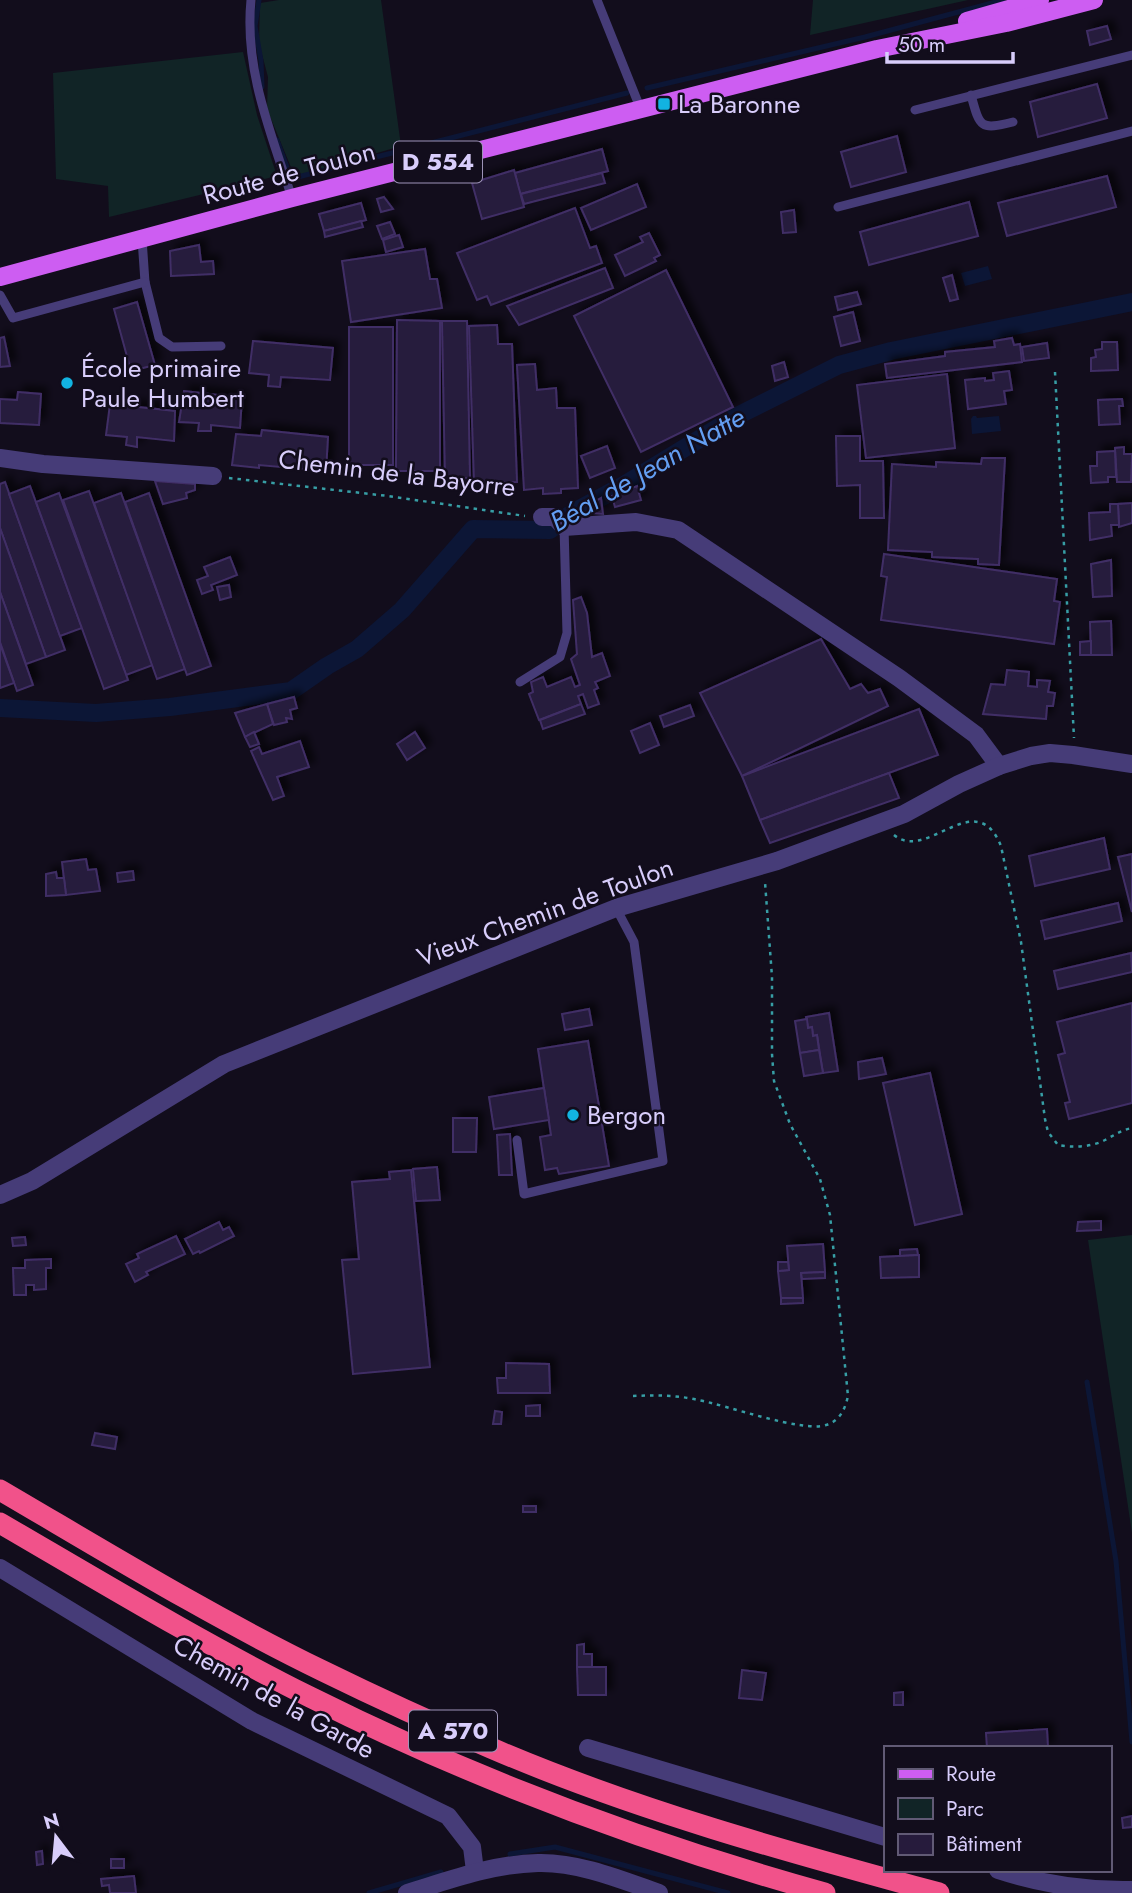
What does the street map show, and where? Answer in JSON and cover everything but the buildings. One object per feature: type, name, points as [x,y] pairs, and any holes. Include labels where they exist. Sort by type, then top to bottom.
[{"type":"highway","name":"A 570","points":[[0,1490],[193,1602],[298,1658],[494,1749],[657,1809],[820,1861],[939,1893]]},
{"type":"highway","name":"A 570","points":[[0,1523],[178,1628],[310,1698],[393,1736],[566,1809],[654,1840],[825,1893]]},
{"type":"main road","name":"Route de Toulon","points":[[877,49],[1002,9],[1040,0]]},
{"type":"main road","name":"Route de Toulon","points":[[0,277],[292,198],[877,49],[1006,23],[1094,0]]},
{"type":"street","points":[[0,458],[43,464],[213,476]]},
{"type":"street","points":[[556,521],[636,522],[678,530],[976,734],[999,766]]},
{"type":"street","name":"Vieux Chemin de Toulon","points":[[0,1195],[43,1175],[223,1064],[616,908],[764,865],[888,820],[999,766],[1031,756],[1073,755],[1132,764]]},
{"type":"street","name":"Chemin de la Garde","points":[[0,1568],[252,1721],[448,1816],[471,1847],[475,1871]]},
{"type":"street","points":[[588,1748],[884,1837]]},
{"type":"street","points":[[407,1893],[475,1871],[539,1863],[581,1869],[659,1893]]},
{"type":"street","points":[[1006,1872],[1059,1885],[1109,1891],[1132,1890]]},
{"type":"lane","points":[[251,0],[248,29],[257,89],[292,198]]},
{"type":"lane","points":[[597,0],[641,110]]},
{"type":"lane","points":[[915,110],[1132,55]]},
{"type":"lane","points":[[971,95],[976,115],[983,125],[990,128],[1013,121]]},
{"type":"lane","points":[[838,207],[1132,131]]},
{"type":"lane","points":[[142,239],[145,282],[159,338],[172,347],[221,346]]},
{"type":"lane","points":[[0,295],[13,318],[145,282]]},
{"type":"lane","points":[[520,682],[560,657],[567,633],[556,521]]},
{"type":"lane","points":[[517,1140],[524,1194],[663,1161],[634,942],[616,908]]},
{"type":"path","points":[[1055,372],[1071,666],[1073,755]]},
{"type":"path","name":"Chemin de la Bayorre","points":[[213,476],[388,496],[556,521]]},
{"type":"path","points":[[888,820],[892,833],[897,839],[906,842],[921,840],[972,822],[984,823],[995,831],[1001,846],[1021,942],[1038,1080],[1048,1132],[1058,1145],[1080,1147],[1102,1142],[1121,1130],[1132,1128]]},
{"type":"path","points":[[633,1396],[695,1399],[819,1427],[839,1418],[848,1396],[830,1215],[820,1179],[790,1124],[774,1081],[772,977],[764,865]]},
{"type":"green space","points":[[279,0],[381,0],[401,146],[295,177],[267,109],[268,77],[259,43],[260,3]]},
{"type":"green space","points":[[813,0],[968,0],[810,35]]},
{"type":"green space","points":[[243,52],[257,115],[277,176],[109,217],[108,186],[56,179],[53,73]]},
{"type":"green space","points":[[1132,1235],[1132,1533],[1088,1240]]},
{"type":"water","points":[[988,266],[992,279],[965,286],[961,273]]},
{"type":"water","points":[[973,416],[999,416],[1001,431],[972,434]]},
{"type":"waterway","points":[[259,0],[255,26],[262,87]]},
{"type":"waterway","points":[[647,88],[865,37],[1003,0]]},
{"type":"waterway","points":[[277,140],[291,178],[294,178],[627,93]]},
{"type":"waterway","name":"Béal de Jean Natte","points":[[0,708],[96,713],[170,707],[291,691],[357,649],[402,610],[473,529],[550,530],[572,513],[624,485],[737,416],[839,365],[891,351],[1132,302]]},
{"type":"waterway","points":[[1087,1382],[1116,1561],[1132,1742]]},
{"type":"waterway","points":[[510,1854],[555,1847],[728,1893]]},
{"type":"waterway","points":[[369,1893],[441,1872]]},
{"type":"place","name":"La Baronne","points":[[664,104]]},
{"type":"place","name":"École primaire Paule Humbert","points":[[67,383]]},
{"type":"place","name":"Bergon","points":[[573,1115]]}]
